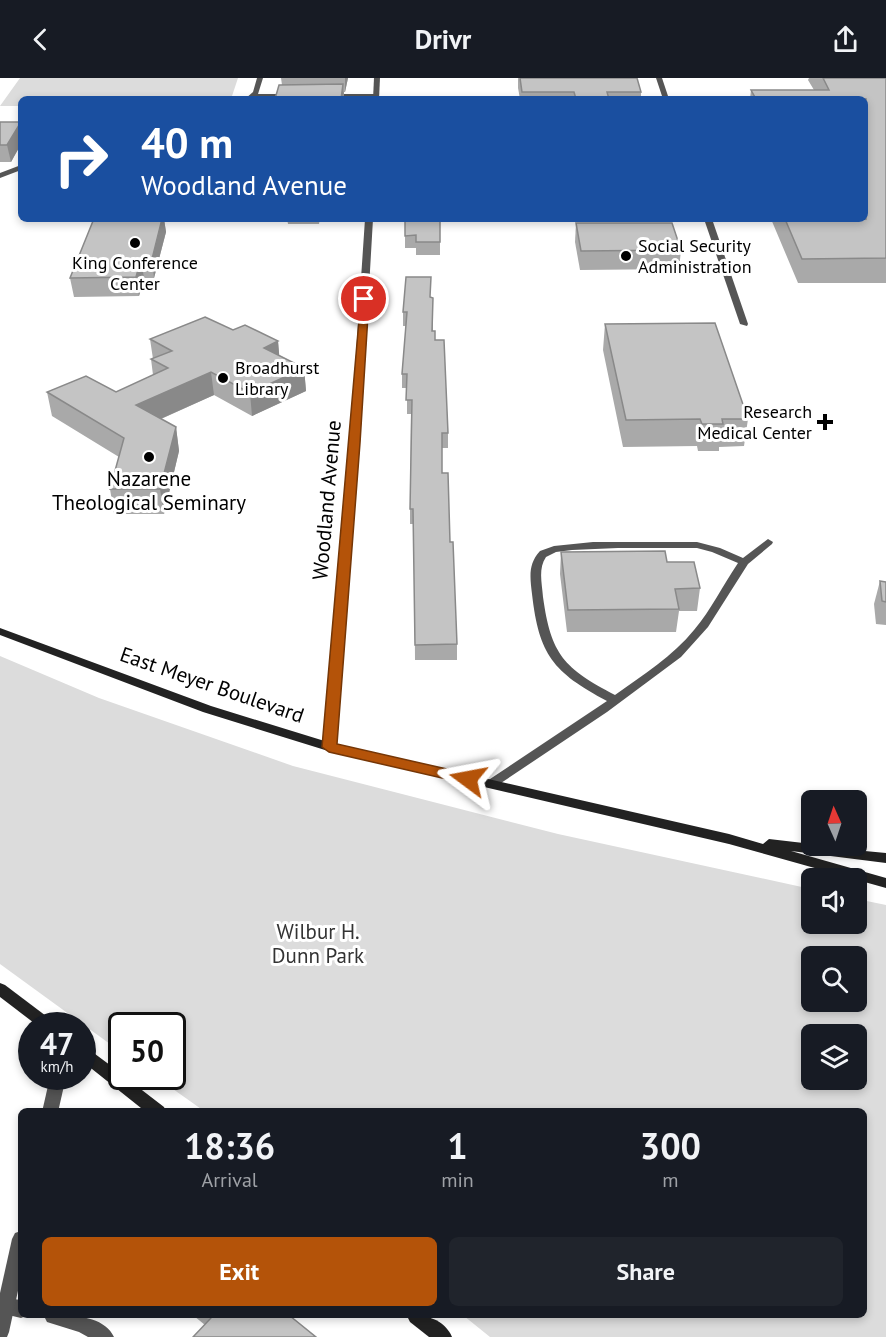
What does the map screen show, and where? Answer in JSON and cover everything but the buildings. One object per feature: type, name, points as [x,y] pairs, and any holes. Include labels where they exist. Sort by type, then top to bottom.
[{"type":"main road","name":"East Meyer Boulevard","points":[[0,632],[207,709],[329,747],[729,838],[886,883]]},
{"type":"main road","name":"East Meyer Boulevard","points":[[729,838],[886,858]]},
{"type":"main road","points":[[0,989],[30,1012]]},
{"type":"main road","points":[[96,1063],[153,1108]]},
{"type":"main road","points":[[419,1318],[443,1337]]},
{"type":"street","points":[[251,96],[260,78]]},
{"type":"street","points":[[376,96],[377,78]]},
{"type":"street","points":[[659,78],[665,96]]},
{"type":"street","points":[[0,176],[18,168]]},
{"type":"street","name":"Woodland Avenue","points":[[329,747],[355,443],[369,222]]},
{"type":"street","points":[[709,222],[744,324]]},
{"type":"street","points":[[491,784],[615,700],[693,639],[744,562],[768,542]]},
{"type":"street","points":[[615,700],[573,678],[554,658],[545,642],[541,628],[535,569],[538,560],[545,553],[573,546],[697,545],[716,549],[744,562]]},
{"type":"street","points":[[51,1108],[55,1090]]},
{"type":"street","points":[[0,1332],[13,1308],[5,1283],[18,1247]]},
{"type":"street","points":[[60,1318],[83,1324],[105,1337]]},
{"type":"green space","points":[[20,78],[238,78],[232,96],[18,96],[18,106],[0,106]]},
{"type":"green space","name":"Wilbur H. Dunn Park","points":[[0,656],[99,698],[293,766],[558,834],[801,887],[801,934],[867,934],[867,901],[886,905],[886,1337],[490,1337],[466,1318],[867,1318],[867,1108],[200,1108],[174,1090],[186,1090],[186,1012],[108,1012],[108,1043],[96,1034],[96,1012],[66,1012],[0,964]]},
{"type":"place","name":"King Conference Center","points":[[135,243]]},
{"type":"place","name":"Social Security Administration","points":[[626,256]]},
{"type":"place","name":"Broadhurst Library","points":[[223,378]]},
{"type":"place","name":"Research Medical Center","points":[[825,422]]},
{"type":"place","name":"Nazarene Theological Seminary","points":[[149,457]]},
{"type":"route","points":[[364,299],[355,443],[329,747],[468,779]]}]
